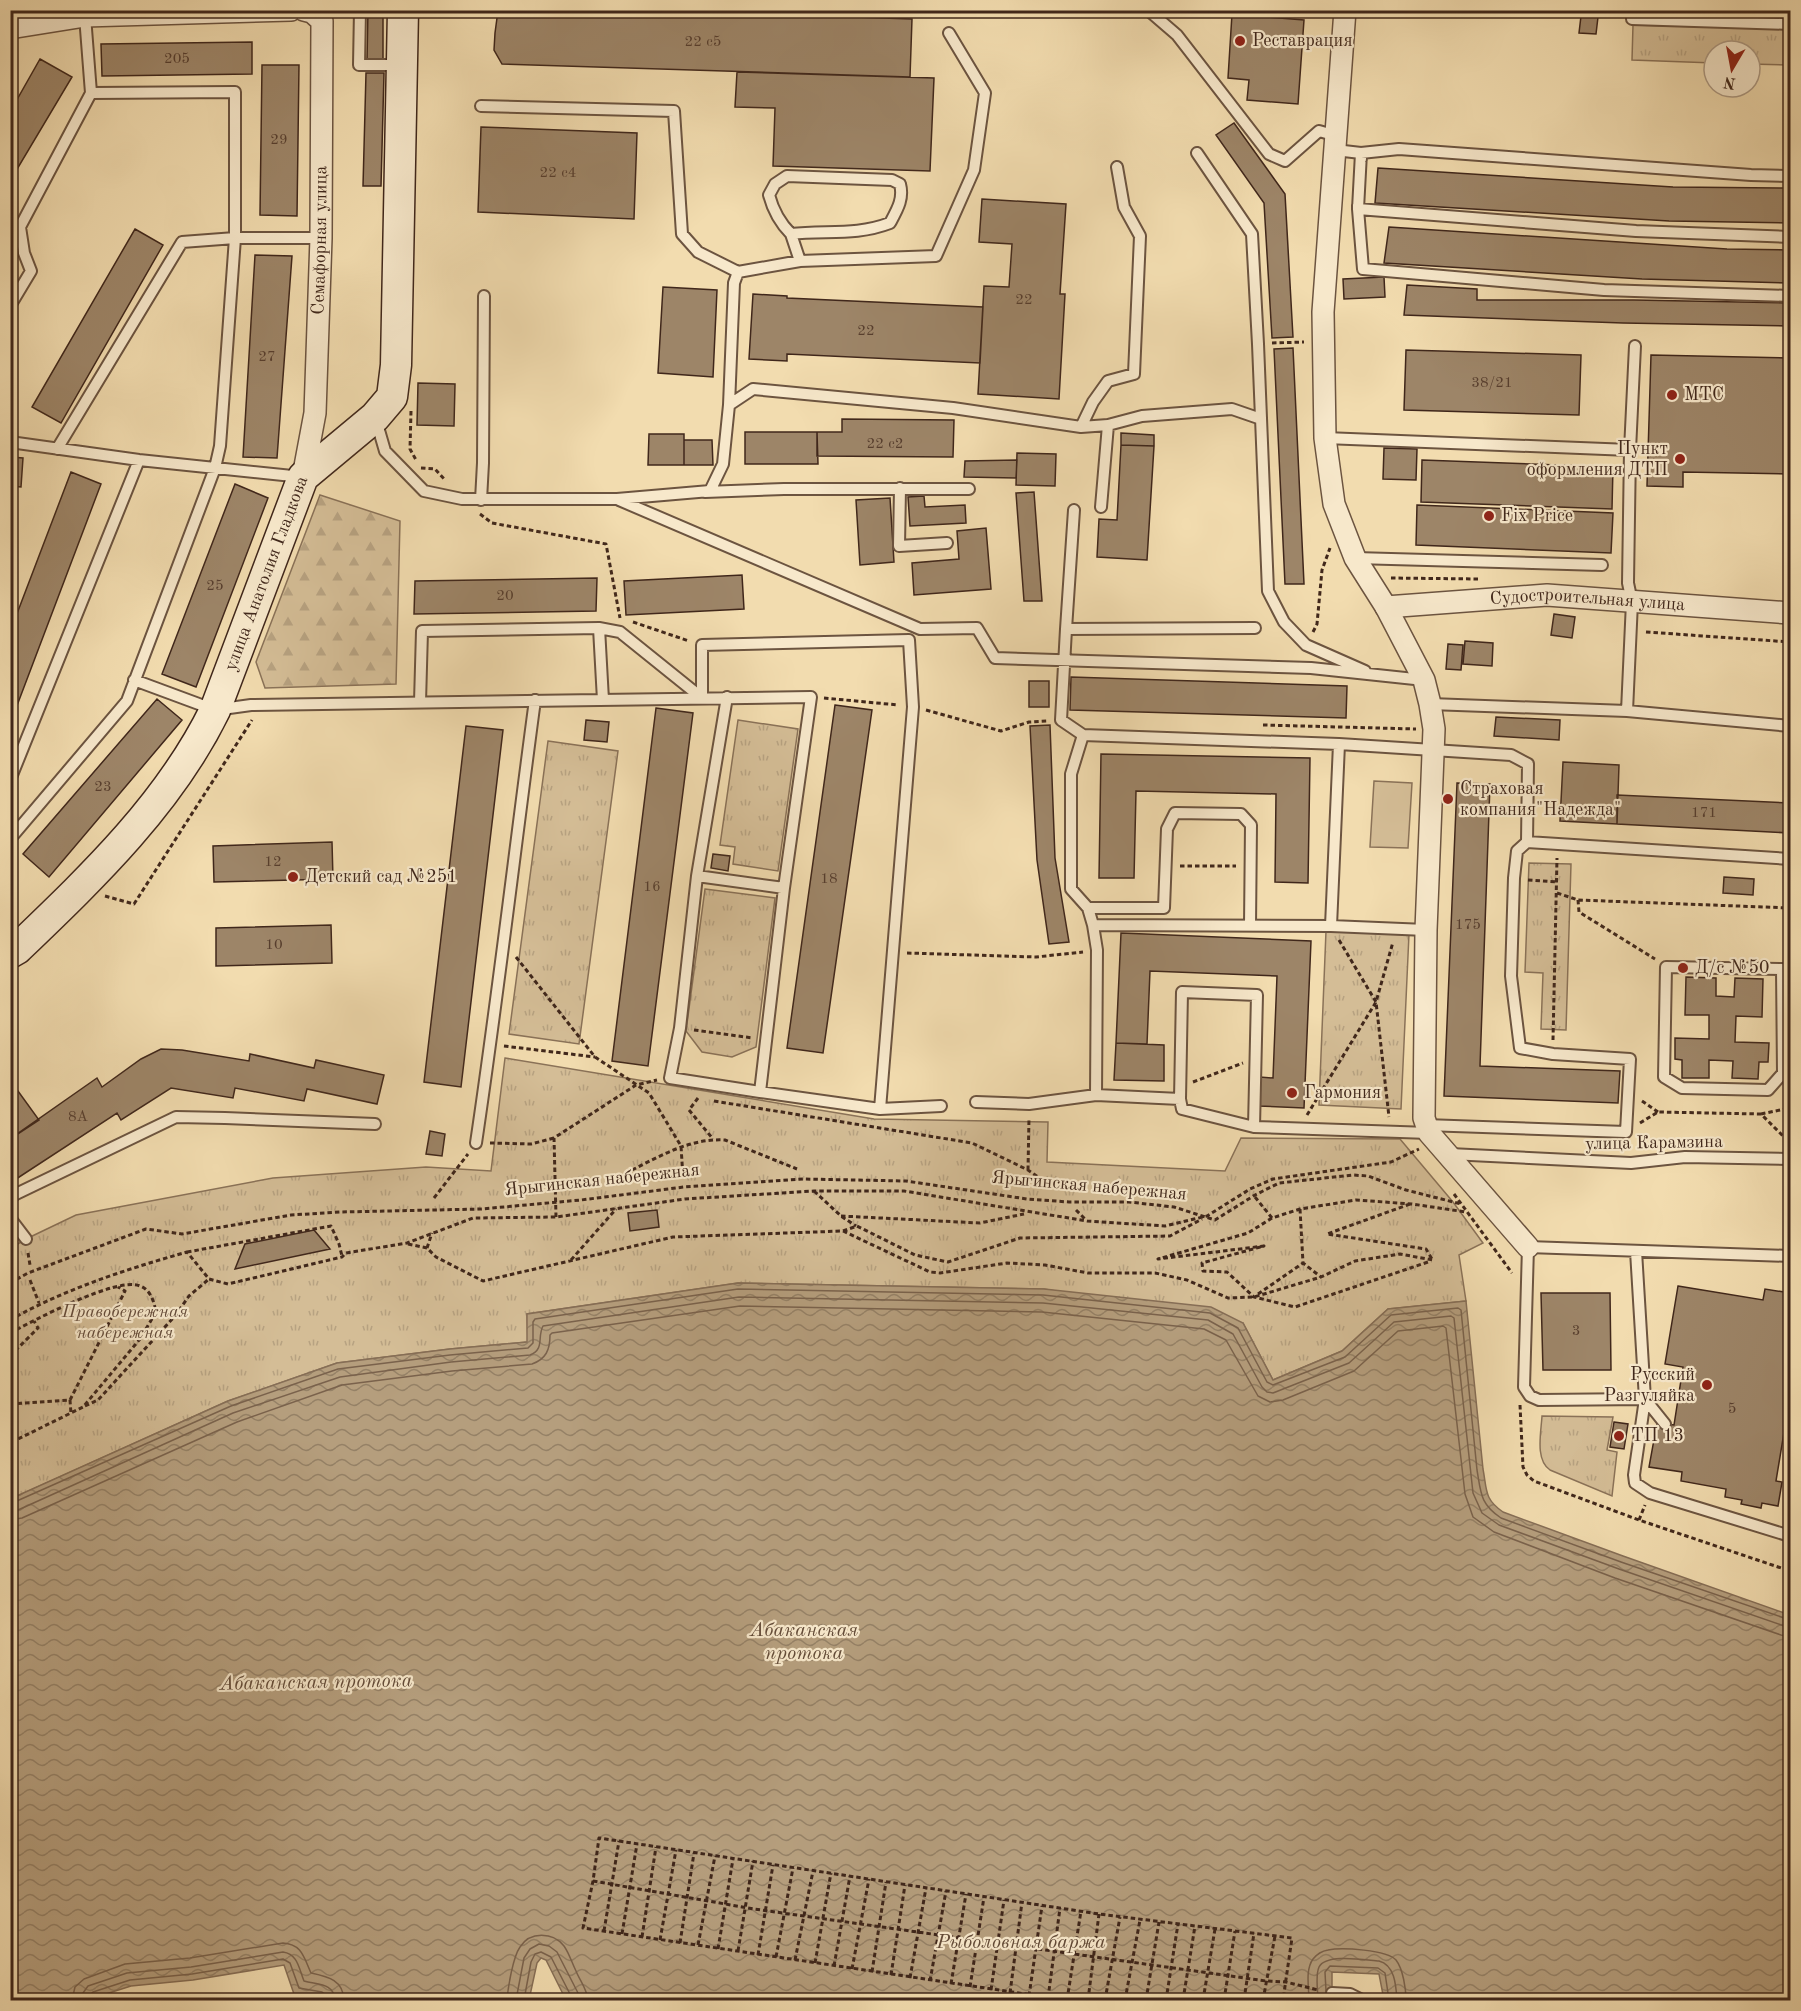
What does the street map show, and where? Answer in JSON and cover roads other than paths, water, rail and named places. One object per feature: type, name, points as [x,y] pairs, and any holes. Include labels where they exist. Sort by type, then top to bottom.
[{"type":"main road","name":"улица Анатолия Гладкова","points":[[10,953],[85,884],[158,801],[195,749],[215,710],[303,477],[375,417],[392,397],[396,365],[403,10]]},
{"type":"street","points":[[10,28],[85,16],[291,10]]},
{"type":"street","name":"Семафорная улица","points":[[303,477],[315,413],[321,238],[322,21],[312,12],[304,10]]},
{"type":"street","points":[[1345,10],[1323,312],[1325,438],[1334,504],[1355,558],[1386,607],[1424,680],[1430,704],[1434,739],[1426,930],[1425,1136],[1447,1154],[1528,1246]]},
{"type":"street","name":"Судостроительная улица","points":[[1386,607],[1547,595],[1791,613]]},
{"type":"lane","points":[[360,10],[359,64],[402,65]]},
{"type":"lane","points":[[1148,10],[1177,34],[1269,154],[1285,161],[1318,131],[1336,143],[1361,153],[1399,149],[1791,176]]},
{"type":"lane","points":[[1632,10],[1632,19],[1791,24]]},
{"type":"lane","points":[[10,306],[31,271],[24,254],[20,226],[91,93],[85,16]]},
{"type":"lane","points":[[481,106],[674,111],[681,234],[698,252],[738,272],[800,261],[936,256],[975,170],[985,93],[949,33]]},
{"type":"lane","points":[[10,839],[127,701],[215,468],[220,446],[235,238],[235,92],[91,93]]},
{"type":"lane","points":[[1197,153],[1252,234],[1268,591],[1284,622],[1306,645],[1377,676]]},
{"type":"lane","points":[[1361,153],[1358,209],[1363,269],[1604,290],[1791,296]]},
{"type":"lane","points":[[1081,426],[1093,402],[1108,381],[1134,374],[1140,236],[1124,207],[1117,167]]},
{"type":"lane","points":[[791,234],[850,233],[872,230],[890,224],[900,204],[902,194],[900,184],[892,180],[787,176],[775,184],[769,195],[772,206],[782,225],[791,234],[800,261]]},
{"type":"lane","points":[[1358,209],[1636,231],[1791,237]]},
{"type":"lane","points":[[57,449],[182,242],[235,238],[321,238]]},
{"type":"lane","points":[[710,491],[723,464],[729,405],[734,283],[738,272]]},
{"type":"lane","points":[[481,500],[484,297]]},
{"type":"lane","points":[[1627,711],[1632,602],[1628,583],[1630,450],[1635,346]]},
{"type":"lane","points":[[729,405],[753,389],[953,408],[1081,426],[1108,425],[1142,416],[1232,409],[1261,419]]},
{"type":"lane","points":[[375,417],[385,451],[424,491],[462,499],[617,499],[710,491],[969,489]]},
{"type":"lane","points":[[1101,507],[1108,425]]},
{"type":"lane","points":[[1325,438],[1630,450]]},
{"type":"lane","points":[[10,442],[139,460],[303,477]]},
{"type":"lane","points":[[10,780],[139,460]]},
{"type":"lane","points":[[900,488],[899,546],[947,543]]},
{"type":"lane","points":[[617,499],[920,628],[977,628],[995,658],[1311,668],[1424,680]]},
{"type":"lane","points":[[1074,510],[1061,720],[1083,735],[1339,744],[1434,739],[1511,755],[1528,764],[1527,842]]},
{"type":"lane","points":[[1355,558],[1602,565]]},
{"type":"lane","points":[[420,702],[422,631],[599,628],[620,632],[702,698]]},
{"type":"lane","points":[[599,628],[603,700]]},
{"type":"lane","points":[[1066,629],[1255,628]]},
{"type":"lane","points":[[702,698],[702,645],[909,640],[913,707],[880,1109]]},
{"type":"lane","points":[[134,680],[215,710],[251,705],[811,697],[784,888],[760,1092]]},
{"type":"lane","points":[[726,697],[697,876],[680,1028],[670,1077],[880,1109],[941,1106]]},
{"type":"lane","points":[[476,1143],[535,700]]},
{"type":"lane","points":[[1430,704],[1627,711],[1791,726]]},
{"type":"lane","points":[[1083,735],[1071,774],[1071,889],[1088,908],[1093,925],[1096,950],[1096,1095]]},
{"type":"lane","points":[[1331,926],[1339,744]]},
{"type":"lane","points":[[1088,908],[1164,908],[1167,829],[1175,813],[1242,814],[1251,825],[1250,926]]},
{"type":"lane","points":[[1254,1127],[1257,995],[1182,992],[1180,1093],[1182,1109],[1254,1127],[1390,1131],[1425,1136],[1626,1131],[1630,1059],[1553,1054],[1520,1048],[1511,976],[1516,851],[1527,842],[1791,859]]},
{"type":"lane","points":[[697,876],[784,888]]},
{"type":"lane","points":[[1093,925],[1331,926],[1426,930]]},
{"type":"lane","points":[[1666,967],[1786,970],[1783,1073],[1768,1090],[1682,1088],[1664,1077],[1666,967]]},
{"type":"lane","points":[[976,1102],[1029,1104],[1096,1095],[1180,1093]]},
{"type":"lane","points":[[10,1198],[176,1117],[375,1124]]},
{"type":"lane","name":"улица Карамзина","points":[[1447,1154],[1631,1163],[1685,1157],[1791,1159]]},
{"type":"lane","points":[[10,1218],[26,1239]]},
{"type":"lane","points":[[1645,1399],[1539,1400],[1530,1396],[1524,1387],[1528,1246],[1791,1256]]},
{"type":"lane","points":[[1636,1251],[1645,1399],[1634,1475],[1635,1484],[1650,1493],[1790,1535]]},
{"type":"lane","points":[[1645,1399],[1665,1424]]},
{"type":"lane","points":[[1332,1993],[1350,1994],[1362,2001]]},
{"type":"water","name":"Абаканская протока","points":[[738,1283],[1044,1289],[1211,1307],[1243,1323],[1273,1380],[1342,1351],[1388,1309],[1466,1301],[1483,1469],[1487,1494],[1492,1503],[1503,1512],[1790,1615],[1790,2000],[1384,2000],[1379,1974],[1332,1972],[1332,2000],[566,2000],[546,1960],[541,1958],[537,1963],[529,2000],[344,2000],[294,1994],[284,1965],[193,1980],[131,1986],[87,2000],[11,2000],[10,1499],[228,1401],[337,1363],[527,1342],[527,1314]]},
{"type":"place","name":"Реставрация","points":[[1240,41]]},
{"type":"place","name":"МТС","points":[[1672,395]]},
{"type":"place","name":"Пункт оформления ДТП","points":[[1680,459]]},
{"type":"place","name":"Fix Price","points":[[1489,516]]},
{"type":"place","name":"Страховая компания\"Надежда\"","points":[[1448,799]]},
{"type":"place","name":"Детский сад №251","points":[[293,877]]},
{"type":"place","name":"Д/с №50","points":[[1683,968]]},
{"type":"place","name":"Гармония","points":[[1292,1093]]},
{"type":"place","name":"Русский Разгуляйка","points":[[1707,1385]]},
{"type":"place","name":"ТП 13","points":[[1619,1436]]},
{"type":"park label","name":"Правобережная набережная","points":[[125,1322]]},
{"type":"water label","name":"Рыболовная баржа","points":[[1021,1943]]}]
